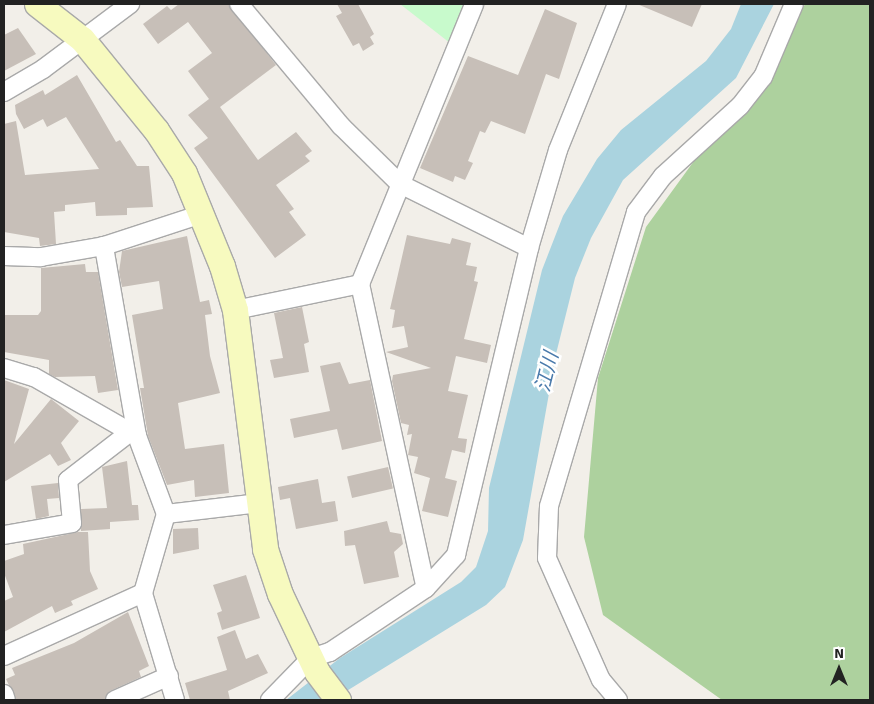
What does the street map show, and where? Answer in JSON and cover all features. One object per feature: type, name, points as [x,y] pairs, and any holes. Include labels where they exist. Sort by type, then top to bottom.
[{"type":"street","points":[[37,4],[82,40],[156,130],[184,173],[202,214],[235,310],[265,550],[277,585],[314,665],[338,700]]},
{"type":"street","points":[[4,92],[82,40],[130,4]]},
{"type":"street","points":[[239,4],[341,126],[400,184],[529,248]]},
{"type":"street","points":[[426,588],[360,284],[474,4]]},
{"type":"street","points":[[270,700],[330,652],[426,588],[456,554],[529,248],[558,150],[617,4]]},
{"type":"street","points":[[618,700],[601,680],[547,558],[549,506],[636,212],[663,176],[740,106],[763,77],[794,4]]},
{"type":"street","points":[[4,256],[42,256],[104,246],[202,214]]},
{"type":"street","points":[[104,246],[134,434],[166,514],[143,593],[175,700]]},
{"type":"street","points":[[235,310],[360,284]]},
{"type":"street","points":[[4,368],[34,377],[134,434]]},
{"type":"street","points":[[4,535],[72,523],[68,480],[134,434]]},
{"type":"street","points":[[166,514],[259,504]]},
{"type":"street","points":[[4,656],[143,593]]},
{"type":"street","points":[[115,700],[169,676]]},
{"type":"street","points":[[4,694],[6,700]]},
{"type":"green space","points":[[400,4],[466,4],[450,43]]},
{"type":"green space","points":[[805,4],[870,4],[870,700],[722,700],[603,615],[584,537],[598,378],[646,227],[702,150],[760,96]]},
{"type":"water","name":"江川","points":[[741,4],[774,4],[736,78],[623,180],[591,238],[575,278],[556,354],[523,540],[505,587],[486,605],[332,700],[286,700],[340,658],[461,582],[476,567],[488,531],[489,488],[542,270],[563,216],[597,159],[621,130],[706,61],[731,29]]},
{"type":"building","points":[[179,4],[229,4],[276,65],[220,107],[258,160],[296,132],[312,151],[305,156],[310,161],[276,185],[294,209],[289,212],[306,235],[275,258],[194,148],[208,138],[188,115],[209,99],[188,71],[212,53],[188,22],[158,44],[143,24],[167,6],[171,10]]},
{"type":"building","points":[[337,4],[358,4],[374,34],[370,37],[374,44],[363,51],[359,43],[353,46],[336,16],[342,13]]},
{"type":"building","points":[[637,4],[702,4],[692,27]]},
{"type":"building","points":[[545,9],[577,23],[559,79],[546,74],[525,134],[491,121],[485,133],[480,131],[468,161],[473,163],[465,180],[455,176],[453,182],[420,168],[468,56],[518,75]]},
{"type":"building","points":[[18,28],[36,54],[4,71],[4,35]]},
{"type":"building","points":[[77,75],[116,142],[120,140],[137,166],[149,166],[153,207],[127,208],[127,215],[96,216],[95,202],[65,205],[65,211],[54,212],[56,244],[40,246],[39,238],[4,232],[4,124],[16,121],[25,175],[99,169],[66,117],[47,127],[43,119],[24,129],[16,114],[15,105],[43,90],[45,95]]},
{"type":"building","points":[[407,235],[450,244],[452,238],[471,243],[466,265],[477,267],[474,281],[478,282],[464,339],[491,345],[487,363],[456,356],[448,391],[468,395],[458,438],[467,439],[465,453],[452,450],[445,478],[457,481],[448,517],[422,511],[430,478],[414,473],[418,457],[408,455],[412,434],[407,435],[409,425],[401,423],[392,381],[393,375],[431,368],[386,352],[408,347],[404,326],[392,328],[395,310],[390,309]]},
{"type":"building","points":[[187,236],[200,302],[209,300],[212,314],[205,315],[210,356],[220,393],[178,403],[185,449],[224,444],[229,493],[195,497],[194,480],[167,485],[148,436],[140,388],[144,388],[132,315],[163,309],[159,281],[122,287],[119,272],[122,251]]},
{"type":"building","points":[[85,264],[86,272],[98,272],[118,390],[98,393],[95,376],[55,377],[49,374],[49,360],[4,352],[4,315],[38,315],[41,311],[41,268]]},
{"type":"building","points":[[302,307],[309,342],[304,344],[309,372],[274,378],[270,360],[283,358],[274,313]]},
{"type":"building","points":[[340,362],[349,384],[370,380],[382,441],[342,450],[337,429],[294,438],[290,419],[330,411],[320,366]]},
{"type":"building","points":[[4,380],[29,389],[14,444],[51,399],[79,421],[61,443],[71,460],[58,466],[50,454],[4,482]]},
{"type":"building","points":[[127,461],[132,505],[138,505],[139,520],[110,522],[110,529],[81,531],[81,509],[107,508],[102,467]]},
{"type":"building","points":[[388,467],[393,488],[352,498],[347,476]]},
{"type":"building","points":[[318,479],[322,503],[335,501],[338,521],[296,529],[290,498],[280,500],[278,487]]},
{"type":"building","points":[[58,483],[59,498],[47,499],[49,516],[36,519],[31,486]]},
{"type":"building","points":[[387,521],[390,532],[401,534],[403,544],[394,552],[399,577],[364,584],[355,545],[345,546],[344,531]]},
{"type":"building","points":[[198,528],[199,549],[173,554],[173,529]]},
{"type":"building","points":[[78,532],[88,532],[90,571],[98,589],[71,601],[73,605],[55,613],[52,606],[4,632],[4,601],[13,597],[4,573],[4,561],[24,554],[23,544]]},
{"type":"building","points":[[246,575],[260,618],[222,630],[217,613],[222,611],[213,585]]},
{"type":"building","points":[[128,612],[149,666],[139,671],[141,677],[110,691],[105,700],[16,700],[6,679],[15,675],[12,668],[74,643]]},
{"type":"building","points":[[235,630],[246,659],[258,654],[268,673],[228,691],[230,700],[190,700],[185,683],[227,670],[217,637]]}]
